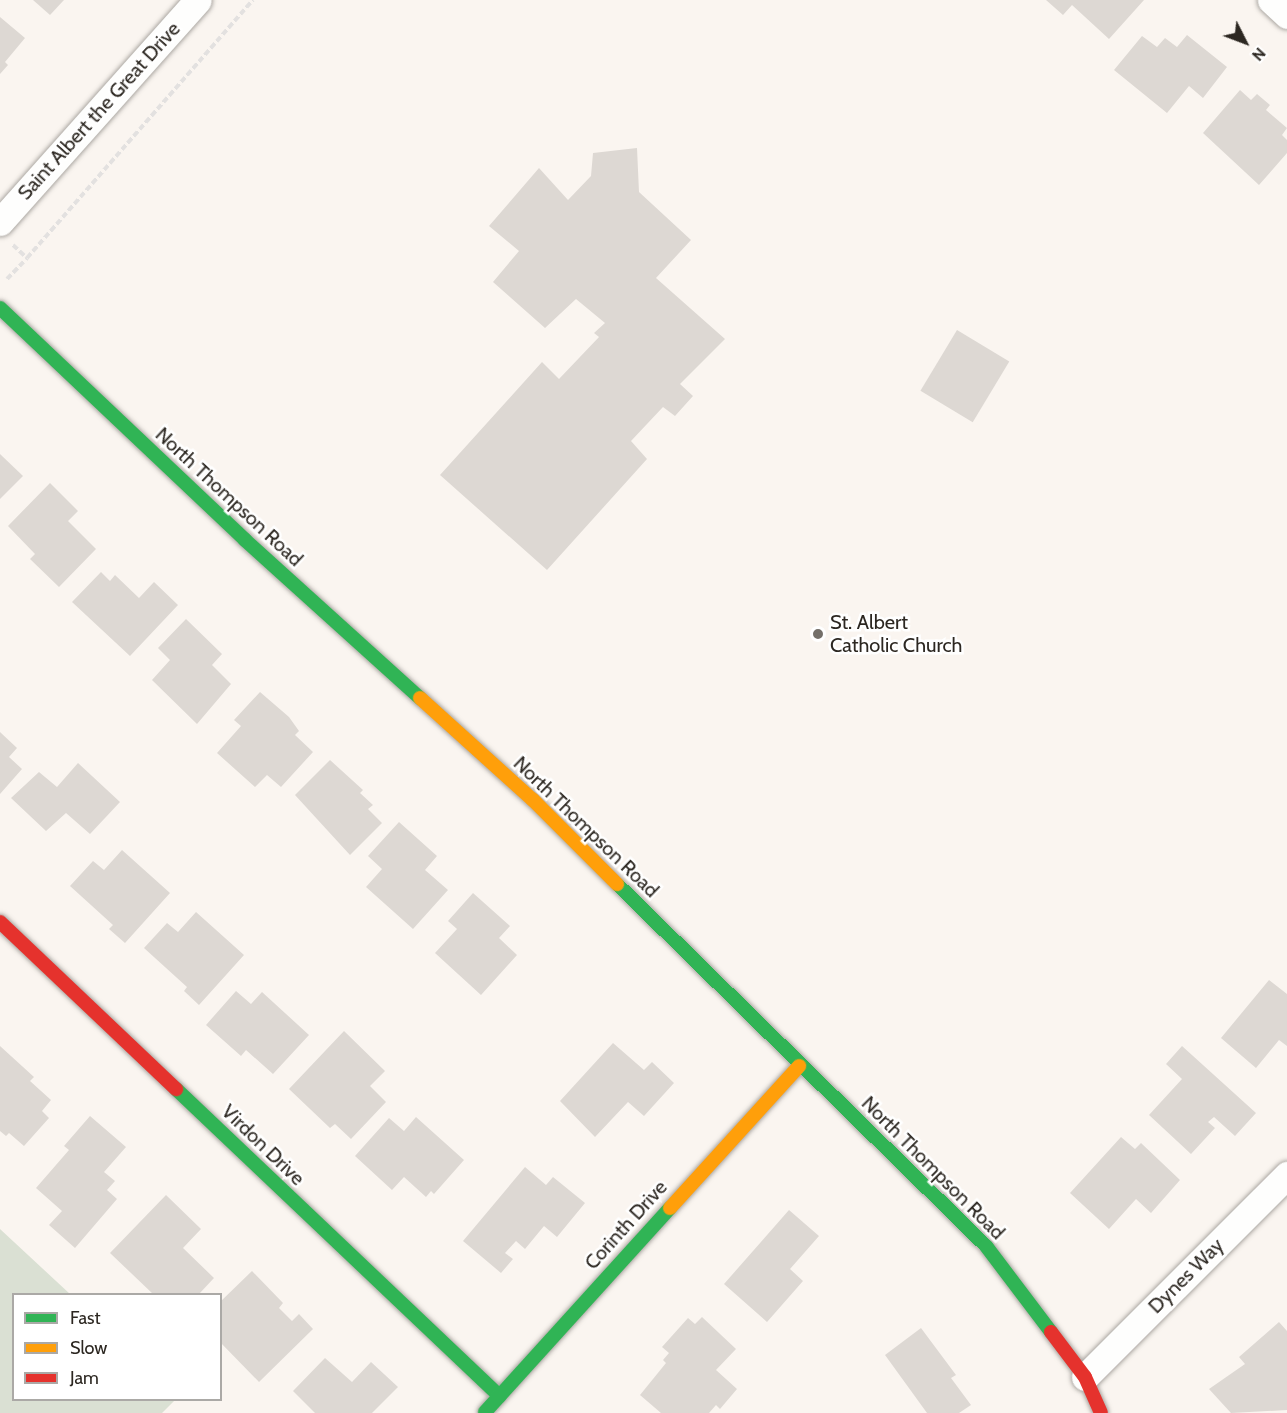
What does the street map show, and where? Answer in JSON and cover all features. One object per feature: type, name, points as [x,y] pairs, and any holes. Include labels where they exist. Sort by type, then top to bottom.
[{"type":"street","name":"Saint Albert the Great Drive","points":[[3,231],[198,0]]},
{"type":"street","points":[[1271,0],[1287,15]]},
{"type":"street","name":"North Thompson Road","points":[[0,308],[245,540],[533,800],[799,1066],[986,1246],[1085,1377],[1101,1413]]},
{"type":"street","name":"Virdon Drive","points":[[0,922],[499,1396]]},
{"type":"street","name":"Corinth Drive","points":[[484,1413],[799,1066]]},
{"type":"street","name":"Dynes Way","points":[[1085,1377],[1287,1175]]},
{"type":"path","points":[[0,286],[254,0]]},
{"type":"path","points":[[3,231],[27,258]]},
{"type":"shaded area","points":[[0,1229],[69,1293],[12,1293],[12,1401],[174,1401],[162,1413],[0,1413]]},
{"type":"building","points":[[33,0],[64,0],[50,15]]},
{"type":"building","points":[[1046,0],[1144,0],[1109,39],[1072,5],[1063,15]]},
{"type":"building","points":[[0,17],[25,38],[5,62],[8,65],[0,74]]},
{"type":"building","points":[[1187,35],[1227,67],[1203,98],[1189,86],[1167,113],[1114,70],[1142,36],[1157,47],[1165,38],[1177,47]]},
{"type":"building","points":[[1240,90],[1251,100],[1257,94],[1270,105],[1266,110],[1287,128],[1282,135],[1287,140],[1287,153],[1259,185],[1203,133]]},
{"type":"building","points":[[637,148],[639,192],[691,240],[656,278],[725,339],[680,384],[693,396],[675,416],[663,407],[631,441],[647,459],[547,570],[440,475],[542,362],[559,379],[599,337],[594,333],[605,323],[576,299],[545,328],[493,282],[519,251],[489,226],[539,168],[568,200],[591,176],[593,153]]},
{"type":"building","points":[[957,330],[1009,361],[973,422],[920,391]]},
{"type":"building","points":[[0,454],[23,476],[0,499]]},
{"type":"building","points":[[50,483],[78,511],[68,521],[96,549],[59,587],[30,559],[35,554],[8,526]]},
{"type":"building","points":[[101,572],[110,581],[115,575],[139,598],[154,582],[178,605],[130,656],[72,602]]},
{"type":"building","points":[[186,619],[222,654],[212,665],[231,684],[197,724],[152,680],[170,660],[158,648]]},
{"type":"building","points":[[260,692],[289,717],[299,731],[295,735],[313,752],[281,787],[267,775],[255,787],[217,753],[241,726],[234,720]]},
{"type":"building","points":[[0,732],[17,748],[9,757],[22,769],[0,794]]},
{"type":"building","points":[[330,760],[363,790],[360,793],[373,805],[368,809],[382,823],[350,855],[295,795]]},
{"type":"building","points":[[78,763],[120,802],[90,834],[66,813],[46,831],[11,798],[39,772],[57,787]]},
{"type":"building","points":[[399,822],[437,856],[425,870],[448,890],[413,929],[366,887],[382,869],[368,856]]},
{"type":"building","points":[[122,850],[170,893],[125,943],[109,929],[113,925],[70,886],[93,861],[104,870]]},
{"type":"building","points":[[473,893],[510,926],[499,938],[517,955],[481,995],[435,953],[457,929],[448,921]]},
{"type":"building","points":[[196,912],[244,955],[199,1005],[184,991],[187,987],[144,948],[167,923],[178,932]]},
{"type":"building","points":[[1269,980],[1287,994],[1287,1046],[1279,1040],[1256,1068],[1221,1038]]},
{"type":"building","points":[[236,991],[251,1004],[262,992],[309,1035],[273,1074],[246,1050],[241,1056],[206,1025]]},
{"type":"building","points":[[344,1031],[385,1071],[370,1086],[386,1102],[351,1139],[335,1124],[330,1128],[289,1089]]},
{"type":"building","points":[[613,1043],[644,1070],[652,1062],[674,1083],[644,1116],[628,1102],[595,1137],[560,1101]]},
{"type":"building","points":[[0,1046],[34,1077],[30,1081],[51,1100],[42,1111],[49,1118],[24,1146],[9,1133],[6,1136],[0,1131]]},
{"type":"building","points":[[1182,1046],[1256,1113],[1235,1136],[1214,1117],[1208,1122],[1215,1128],[1191,1154],[1149,1115],[1182,1079],[1166,1064]]},
{"type":"building","points":[[90,1116],[126,1147],[104,1172],[115,1181],[107,1190],[117,1199],[75,1248],[49,1225],[62,1211],[36,1188],[69,1150],[64,1146]]},
{"type":"building","points":[[416,1117],[464,1160],[434,1194],[431,1191],[426,1197],[404,1177],[392,1190],[355,1156],[389,1118],[404,1131]]},
{"type":"building","points":[[1121,1137],[1135,1149],[1141,1143],[1180,1180],[1151,1213],[1136,1199],[1109,1229],[1070,1193]]},
{"type":"building","points":[[525,1167],[546,1185],[553,1177],[585,1203],[557,1237],[544,1226],[525,1249],[516,1241],[505,1253],[513,1259],[501,1273],[463,1241]]},
{"type":"building","points":[[166,1195],[201,1229],[183,1248],[214,1278],[200,1293],[152,1293],[110,1253]]},
{"type":"building","points":[[789,1210],[819,1236],[790,1269],[803,1281],[767,1322],[724,1284]]},
{"type":"building","points":[[252,1271],[283,1303],[279,1308],[292,1321],[299,1314],[313,1329],[259,1382],[222,1344],[222,1300]]},
{"type":"building","points":[[702,1317],[736,1349],[716,1370],[737,1389],[720,1409],[716,1405],[709,1413],[661,1413],[640,1395],[666,1363],[663,1360],[669,1353],[662,1347],[688,1318],[695,1324]]},
{"type":"building","points":[[1279,1322],[1287,1331],[1287,1410],[1231,1413],[1209,1389],[1245,1364],[1239,1357]]},
{"type":"building","points":[[921,1328],[956,1375],[951,1378],[971,1405],[959,1413],[927,1413],[885,1355]]},
{"type":"building","points":[[325,1358],[352,1382],[371,1362],[398,1387],[372,1413],[315,1413],[293,1391]]},
{"type":"traffic: fast","points":[[0,308],[245,540],[420,698]]},
{"type":"traffic: fast","points":[[617,884],[986,1246],[1051,1332]]},
{"type":"traffic: fast","points":[[176,1089],[499,1396]]},
{"type":"traffic: fast","points":[[485,1412],[670,1208]]},
{"type":"traffic: slow","points":[[420,698],[533,800],[617,884]]},
{"type":"traffic: slow","points":[[670,1208],[799,1066]]},
{"type":"traffic: jam","points":[[0,922],[176,1089]]},
{"type":"traffic: jam","points":[[1051,1332],[1085,1377],[1101,1413]]},
{"type":"place","name":"St. Albert Catholic Church","points":[[818,634]]}]
